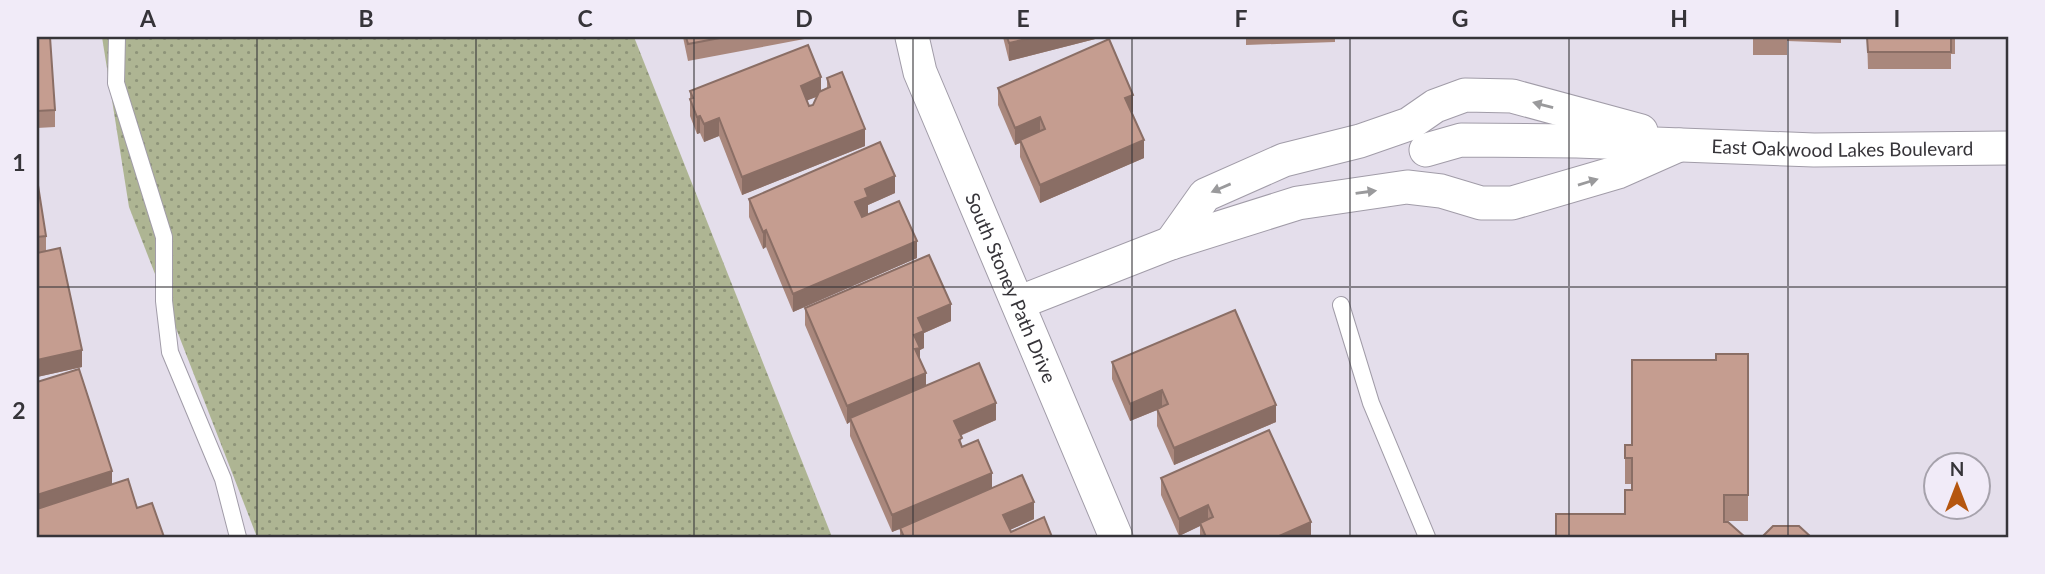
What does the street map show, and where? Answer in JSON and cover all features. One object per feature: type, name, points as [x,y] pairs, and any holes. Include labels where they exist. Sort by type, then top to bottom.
[{"type":"street","name":"South Stoney Path Drive","points":[[912,37],[920,72],[1116,537]]},
{"type":"street","name":"East Oakwood Lakes Boulevard","points":[[1417,137],[1435,106],[1465,95],[1512,96],[1625,126],[1679,145]]},
{"type":"street","name":"East Oakwood Lakes Boulevard","points":[[1171,243],[1205,195],[1284,160],[1360,141],[1417,137],[1814,150],[2008,148]]},
{"type":"street","points":[[1417,137],[1426,189]]},
{"type":"street","name":"East Oakwood Lakes Boulevard","points":[[1018,303],[1171,243],[1298,203],[1396,188],[1441,191],[1481,203],[1512,203],[1618,173],[1679,145]]},
{"type":"lane","points":[[117,37],[116,83],[163,237],[163,301],[170,352],[223,478],[238,537]]},
{"type":"lane","points":[[1341,305],[1371,404],[1427,537]]},
{"type":"green space","points":[[102,37],[634,37],[832,537],[257,537],[129,207]]},
{"type":"building","points":[[37,37],[50,37],[55,110],[37,111]]},
{"type":"building","points":[[686,37],[725,37],[688,44]]},
{"type":"building","points":[[1007,37],[1035,37],[1009,43]]},
{"type":"building","points":[[1867,37],[1951,37],[1951,52],[1868,52]]},
{"type":"building","points":[[1109,39],[1133,95],[1125,98],[1144,140],[1040,185],[1020,140],[1045,129],[1040,117],[1015,128],[998,88]]},
{"type":"building","points":[[808,45],[821,77],[801,86],[809,106],[813,105],[819,92],[830,87],[827,78],[842,72],[865,129],[742,177],[719,118],[704,124],[700,116],[697,117],[690,91]]},
{"type":"building","points":[[880,142],[895,176],[865,189],[868,197],[855,202],[862,217],[899,201],[917,241],[793,294],[766,230],[763,232],[749,199]]},
{"type":"building","points":[[37,179],[46,236],[37,237]]},
{"type":"building","points":[[60,248],[82,350],[37,360],[37,253]]},
{"type":"building","points":[[929,255],[951,304],[918,318],[924,331],[914,335],[920,348],[915,349],[926,373],[847,406],[805,308]]},
{"type":"building","points":[[1235,310],[1276,405],[1174,448],[1157,409],[1168,404],[1162,390],[1130,404],[1112,362]]},
{"type":"building","points":[[1716,354],[1748,354],[1748,495],[1724,495],[1724,522],[1728,522],[1745,537],[1556,537],[1556,514],[1625,514],[1625,490],[1632,490],[1632,458],[1625,458],[1625,445],[1632,445],[1632,360],[1716,360]]},
{"type":"building","points":[[979,363],[996,403],[954,421],[962,438],[959,440],[962,447],[978,440],[992,473],[892,515],[850,418]]},
{"type":"building","points":[[79,369],[112,471],[37,495],[37,382]]},
{"type":"building","points":[[1269,430],[1311,522],[1277,537],[1206,537],[1200,523],[1213,517],[1208,505],[1179,519],[1161,478]]},
{"type":"building","points":[[1022,475],[1034,502],[1003,515],[1011,532],[1044,517],[1052,537],[904,537],[900,528]]},
{"type":"building","points":[[128,479],[137,508],[152,503],[164,537],[37,537],[37,509]]},
{"type":"building","points":[[1773,526],[1799,526],[1811,537],[1762,537]]}]
